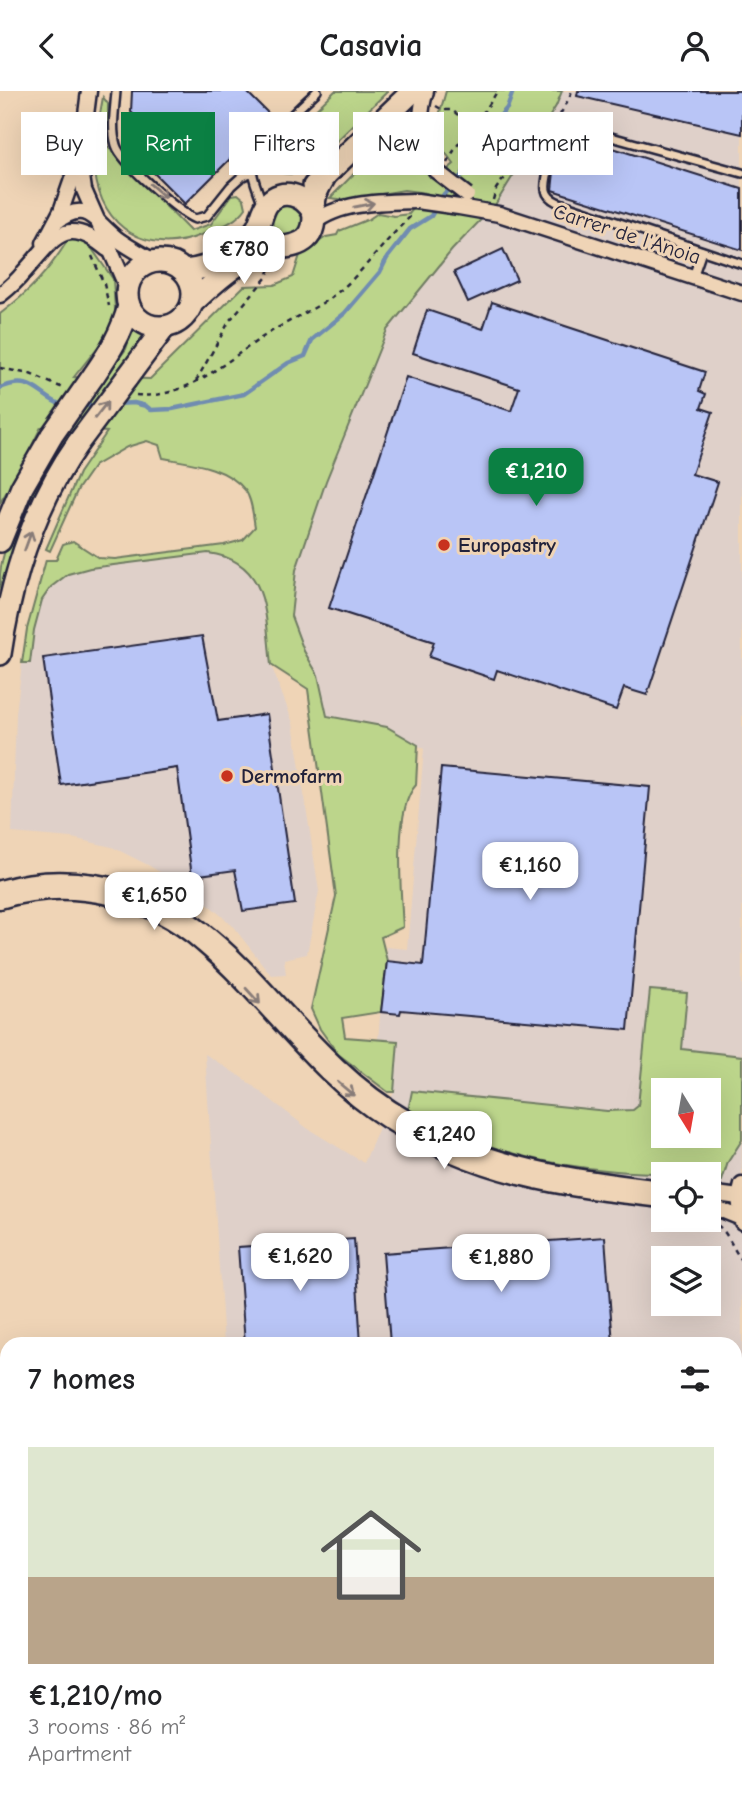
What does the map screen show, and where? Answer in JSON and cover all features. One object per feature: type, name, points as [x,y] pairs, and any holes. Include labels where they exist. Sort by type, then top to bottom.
[{"type":"street","points":[[86,112],[89,91]]},
{"type":"street","points":[[0,654],[13,586],[28,540],[47,494],[78,443],[126,387],[164,328],[183,319],[193,302],[222,275],[265,251],[299,244],[307,239],[314,217],[315,195],[324,179],[413,91]]},
{"type":"street","points":[[423,112],[426,91]]},
{"type":"street","points":[[32,263],[56,222],[73,175]]},
{"type":"street","points":[[0,541],[22,487],[52,435],[115,345],[124,323],[111,253],[93,215],[84,190],[83,175]]},
{"type":"street","name":"Carrer de l'Anoia","points":[[441,175],[463,201]]},
{"type":"street","points":[[184,271],[209,266],[225,259],[247,241],[259,226],[264,210],[274,198],[294,195],[324,179]]},
{"type":"street","points":[[294,195],[304,200],[314,217]]},
{"type":"street","name":"Carrer de l'Anoia","points":[[314,217],[381,202],[417,206],[463,201],[742,293]]},
{"type":"street","points":[[56,222],[76,212],[93,215],[116,238],[154,261],[170,262],[184,271],[192,285],[193,302]]},
{"type":"street","points":[[0,295],[51,240],[67,232],[76,231],[91,237],[111,253]]},
{"type":"street","points":[[122,302],[137,271],[154,261]]},
{"type":"street","points":[[122,302],[147,325],[164,328]]},
{"type":"street","points":[[0,888],[34,881],[85,880],[110,884],[156,900],[206,931],[339,1067],[373,1096],[410,1121],[465,1147],[521,1166],[566,1176],[651,1187]]},
{"type":"street","points":[[0,901],[48,892],[70,891],[129,902],[158,914],[203,944],[344,1088],[385,1119],[421,1140],[484,1168],[534,1182],[651,1199]]},
{"type":"street","points":[[721,1192],[741,1191],[741,1220],[721,1211]]},
{"type":"lane","points":[[116,91],[114,124],[116,145],[120,153],[182,213],[195,219],[206,216],[233,184],[246,175]]},
{"type":"lane","points":[[297,112],[317,91]]},
{"type":"lane","points":[[742,173],[582,129],[567,132],[556,143],[546,183],[546,192],[550,199],[742,264]]},
{"type":"lane","points":[[254,175],[264,210]]},
{"type":"lane","points":[[256,181],[269,189],[294,195]]},
{"type":"lane","points":[[693,277],[702,251]]},
{"type":"path","points":[[484,112],[497,91]]},
{"type":"path","points":[[501,215],[505,211],[494,202],[496,189],[548,130],[572,91]]},
{"type":"path","points":[[434,106],[452,110],[458,115]]},
{"type":"path","points":[[444,164],[458,144]]},
{"type":"path","points":[[126,387],[155,396],[175,391],[217,370],[268,334],[335,294],[417,206]]},
{"type":"path","points":[[91,254],[104,284],[122,302]]},
{"type":"path","points":[[195,382],[230,320],[266,278],[272,264]]},
{"type":"path","points":[[0,368],[30,373],[59,388],[73,389]]},
{"type":"path","points":[[721,1228],[742,1260]]},
{"type":"shaded area","points":[[562,91],[742,91],[742,1337],[224,1337],[205,1054],[244,1079],[307,1128],[364,1163],[394,1092],[398,1042],[378,1040],[386,947],[407,949],[424,749],[387,727],[327,717],[318,675],[304,651],[291,616],[296,570],[326,481],[387,330],[504,175],[613,175],[613,112],[551,112]]},
{"type":"shaded area","points":[[208,553],[226,555],[237,562],[250,572],[258,585],[263,601],[271,665],[293,723],[319,891],[307,954],[284,959],[286,974],[271,975],[231,924],[196,894],[148,865],[112,847],[72,838],[12,833],[16,714],[22,663],[30,662],[34,630],[42,600],[51,587],[68,574],[90,568]]},
{"type":"green space","points":[[335,91],[388,91],[366,112],[353,112],[353,125],[339,139],[339,112],[313,112]]},
{"type":"green space","points":[[446,91],[562,91],[552,112],[458,112],[458,175],[513,175],[495,205],[452,250],[387,330],[326,481],[296,570],[291,616],[304,651],[318,675],[327,716],[387,727],[418,745],[416,785],[409,797],[401,832],[403,927],[381,937],[387,961],[381,1012],[342,1018],[345,1037],[398,1041],[394,1092],[388,1092],[338,1054],[320,1029],[311,1009],[336,896],[308,689],[271,665],[265,610],[254,579],[243,567],[228,558],[208,553],[90,568],[68,574],[51,587],[42,600],[34,630],[30,663],[22,663],[27,629],[46,560],[56,560],[63,544],[73,541],[99,558],[115,559],[224,545],[243,540],[255,527],[247,494],[237,482],[218,471],[163,458],[159,445],[147,441],[127,447],[94,466],[78,489],[50,551],[46,549],[79,473],[107,432],[78,430],[0,619],[0,574],[9,539],[26,500],[65,429],[41,427],[0,503],[0,314],[38,280],[68,240],[80,240],[90,246],[113,279],[116,324],[74,377],[104,378],[126,349],[133,327],[147,334],[116,378],[150,379],[244,286],[274,285],[293,277],[300,255],[326,237],[337,235],[339,231],[378,213],[394,216],[409,214],[426,193],[404,190],[347,200],[330,198],[353,175],[431,175],[435,180],[444,175],[454,164],[444,151],[444,112],[440,112]]},
{"type":"green space","points":[[103,97],[108,104],[108,147],[121,160],[121,175],[135,175],[190,231],[211,224],[232,195],[238,194],[244,199],[246,208],[226,225],[181,241],[163,242],[130,233],[107,209],[99,192],[96,175],[107,175],[107,112],[101,112]]},
{"type":"green space","points":[[287,205],[298,209],[302,220],[298,231],[287,235],[276,231],[272,220],[276,209]]},
{"type":"green space","points":[[650,990],[687,993],[682,1049],[742,1056],[742,1140],[728,1162],[722,1181],[721,1162],[651,1162],[651,1172],[569,1166],[523,1156],[407,1116],[412,1091],[607,1111],[633,1110],[638,1106]]},
{"type":"building","points":[[132,91],[246,91],[267,112],[229,112],[229,160],[215,174],[215,112],[131,112]]},
{"type":"building","points":[[578,91],[742,91],[742,134],[577,96]]},
{"type":"building","points":[[613,148],[742,189],[742,250],[552,190],[554,175],[613,175]]},
{"type":"building","points":[[156,175],[214,175],[185,204]]},
{"type":"building","points":[[503,249],[517,280],[468,302],[454,272]]},
{"type":"building","name":"Europastry","points":[[492,302],[705,372],[699,391],[706,394],[701,408],[713,412],[692,474],[718,482],[647,695],[624,688],[616,710],[497,670],[494,679],[429,657],[434,642],[329,608],[406,377],[511,411],[519,388],[413,353],[427,310],[483,329]]},
{"type":"building","name":"Dermofarm","points":[[202,636],[218,721],[267,714],[295,904],[243,911],[235,870],[192,876],[177,768],[61,785],[43,658]]},
{"type":"building","points":[[441,768],[650,787],[628,1030],[401,1010],[400,1014],[381,1012],[387,961],[423,965]]},
{"type":"building","points":[[605,1237],[612,1337],[389,1337],[383,1253]]},
{"type":"building","points":[[354,1239],[361,1337],[244,1337],[238,1247]]},
{"type":"waterway","points":[[115,404],[134,403],[151,410],[172,409],[244,394],[288,363],[305,356],[312,340],[345,313],[380,272],[387,258],[410,229],[431,216],[444,194],[462,175],[492,125],[507,108],[513,91]]},
{"type":"waterway","points":[[0,388],[11,384],[28,385],[64,406]]},
{"type":"waterway","points":[[80,406],[99,405]]},
{"type":"place","name":"Europastry","points":[[444,545]]},
{"type":"place","name":"Dermofarm","points":[[227,776]]}]
